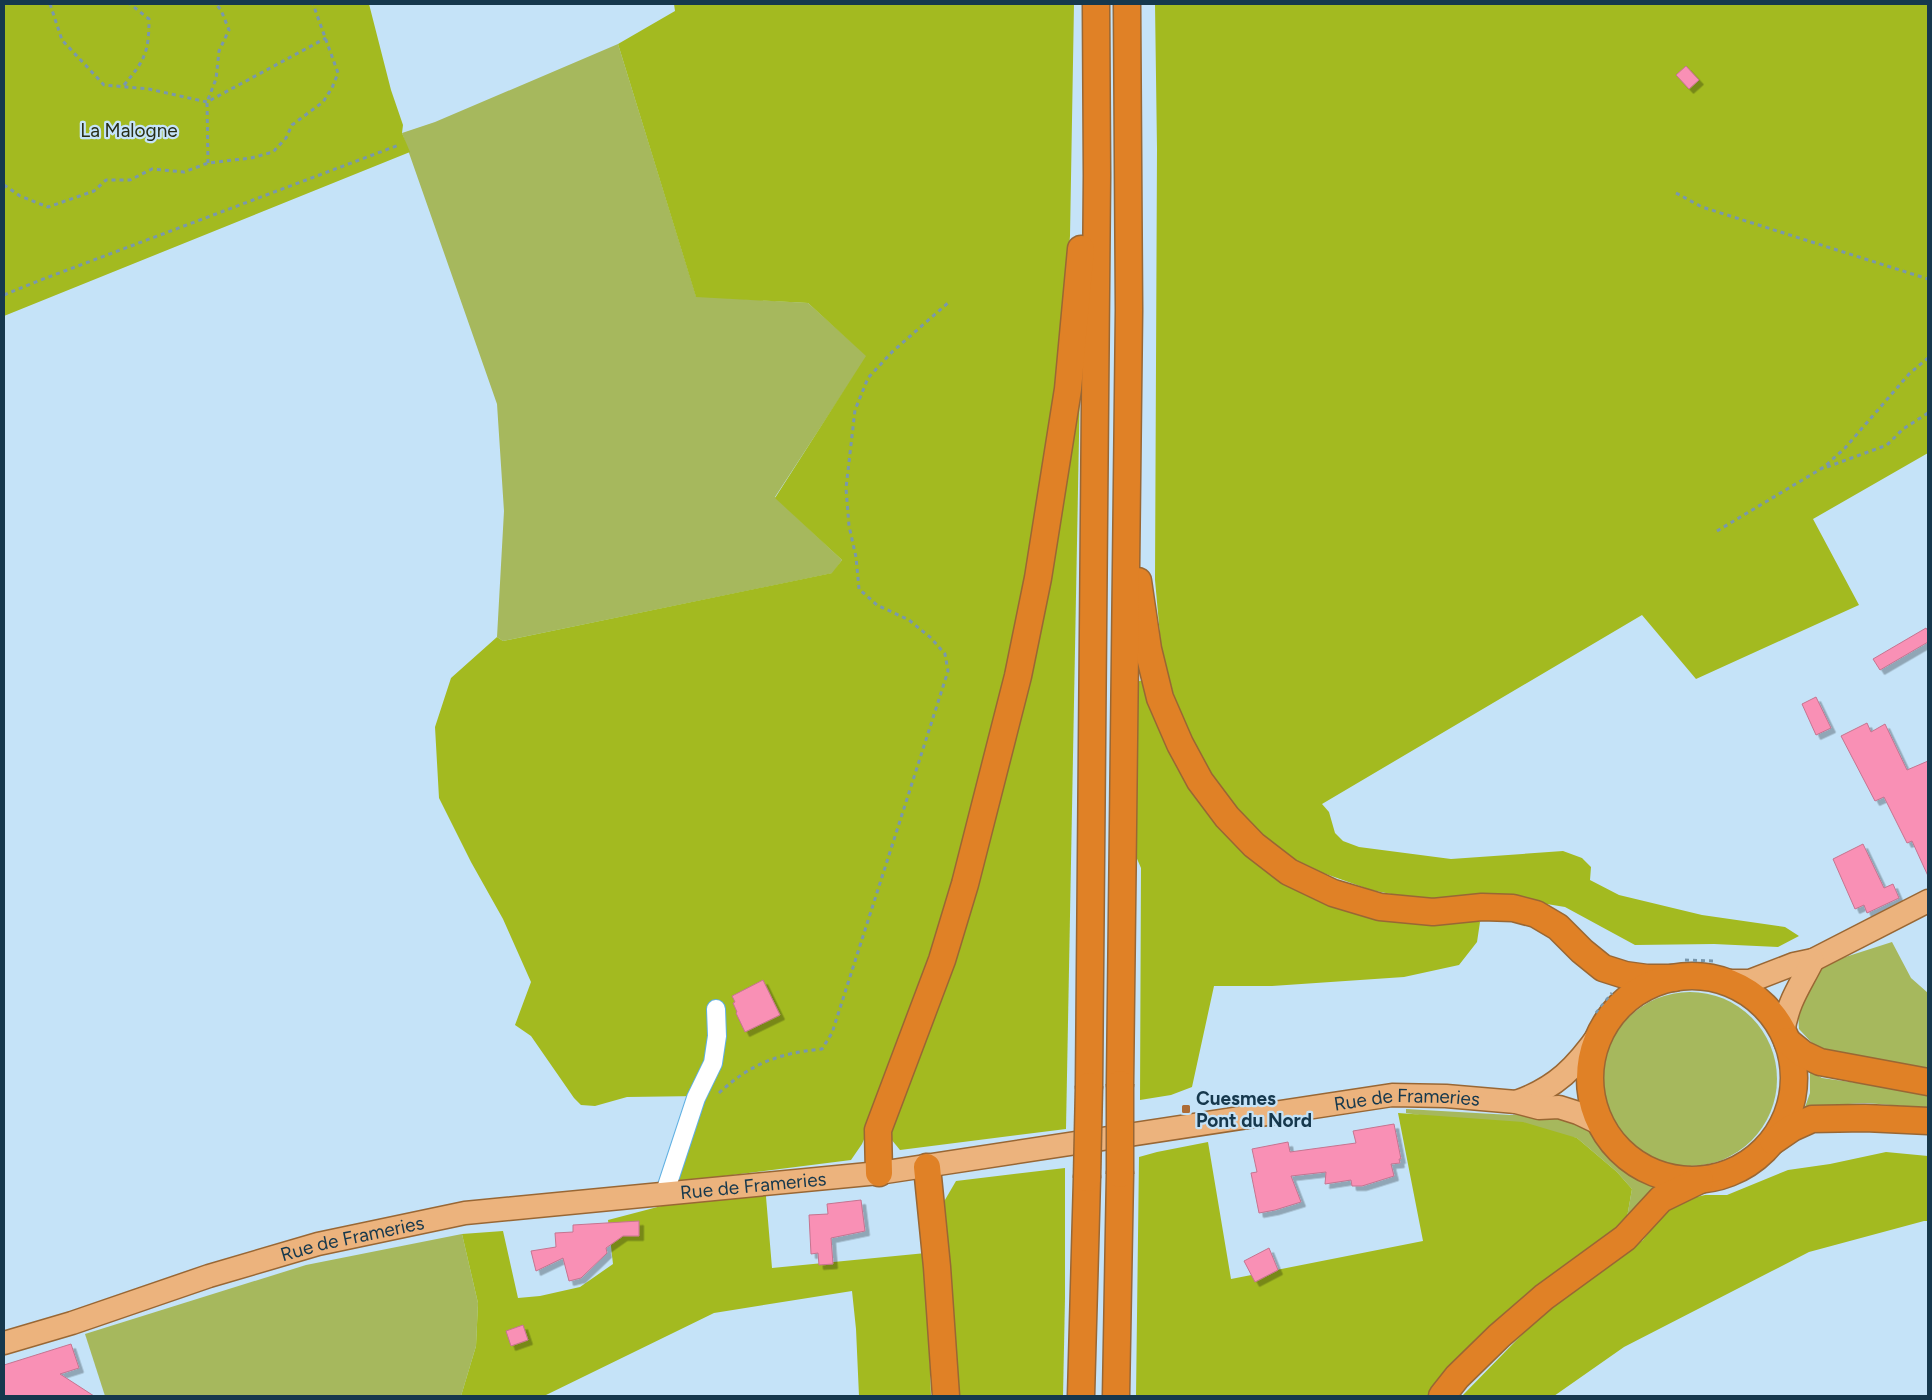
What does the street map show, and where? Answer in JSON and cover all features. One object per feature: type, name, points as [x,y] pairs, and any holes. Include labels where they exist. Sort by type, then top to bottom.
[{"type":"highway","points":[[1081,1396],[1089,1086],[1097,176],[1096,4]]},
{"type":"highway","points":[[1116,1396],[1120,1174],[1128,310],[1127,4]]},
{"type":"highway","points":[[879,1173],[878,1130],[942,960],[965,884],[1018,676],[1038,578],[1068,389],[1084,213],[1097,176]]},
{"type":"highway","points":[[1126,540],[1140,589],[1150,657],[1160,698],[1176,736],[1200,781],[1226,817],[1254,845],[1289,872],[1333,893],[1380,908],[1433,912],[1482,908],[1513,908],[1536,914],[1558,927],[1582,951],[1603,968],[1625,975],[1647,978],[1677,969],[1698,977],[1722,972],[1740,989],[1758,1000],[1772,1015],[1785,1037],[1793,1061],[1794,1083],[1791,1104],[1784,1124],[1772,1142]]},
{"type":"highway","points":[[1677,969],[1631,997],[1613,1014],[1597,1025],[1590,1079],[1594,1107],[1601,1124],[1612,1141],[1626,1156],[1642,1167],[1660,1175],[1700,1180],[1721,1176],[1740,1168],[1792,1128],[1812,1119],[1865,1118],[1928,1121]]},
{"type":"highway","points":[[1785,1037],[1803,1054],[1820,1062],[1928,1082]]},
{"type":"highway","points":[[927,1167],[937,1267],[946,1396]]},
{"type":"highway","points":[[1442,1396],[1492,1343],[1544,1297],[1625,1238],[1661,1199],[1700,1180]]},
{"type":"main road","points":[[1722,972],[1750,981],[1794,964],[1813,960],[1928,901]]},
{"type":"main road","points":[[1785,1037],[1786,1013],[1794,993],[1813,960]]},
{"type":"main road","name":"Rue de Frameries","points":[[1516,1102],[1534,1096],[1572,1070],[1584,1057],[1597,1025]]},
{"type":"main road","name":"Rue de Frameries","points":[[4,1343],[72,1323],[208,1276],[318,1244],[465,1213],[664,1195],[927,1167],[1392,1095],[1446,1096],[1516,1102],[1538,1108],[1559,1107],[1578,1113],[1601,1124]]},
{"type":"street","points":[[664,1195],[696,1098],[713,1062],[717,1036],[716,1009]]},
{"type":"path","points":[[50,4],[62,40],[104,85],[149,89],[207,102],[326,38]]},
{"type":"path","points":[[123,86],[142,61],[149,43],[149,19],[130,4]]},
{"type":"path","points":[[208,163],[207,102],[216,79],[219,51],[228,30],[221,10],[216,4]]},
{"type":"path","points":[[4,186],[20,196],[48,207],[94,191],[106,180],[130,180],[152,169],[184,172],[208,163],[251,158],[273,152],[286,138],[292,125],[323,102],[332,88],[338,73],[313,4]]},
{"type":"path","points":[[4,295],[399,145]]},
{"type":"path","points":[[1676,193],[1702,207],[1928,279]]},
{"type":"path","points":[[714,1098],[750,1068],[800,1051],[822,1049],[832,1033],[948,671],[945,654],[931,638],[909,620],[877,605],[859,589],[856,557],[849,526],[846,488],[855,410],[868,378],[892,352],[949,302]]},
{"type":"path","points":[[1824,468],[1845,448],[1909,374],[1928,358]]},
{"type":"path","points":[[1717,531],[1824,468],[1887,445],[1903,429],[1928,413]]},
{"type":"path","points":[[1677,969],[1702,959],[1722,972]]},
{"type":"path","points":[[1597,1025],[1616,989]]},
{"type":"green space","name":"La Malogne","points":[[4,4],[369,4],[391,90],[403,125],[402,133],[410,152],[4,316]]},
{"type":"green space","points":[[674,4],[1074,4],[1070,236],[1060,349],[1047,461],[1004,679],[948,899],[919,991],[880,1102],[862,1144],[851,1160],[677,1182],[699,1096],[627,1097],[595,1106],[581,1105],[574,1098],[531,1036],[515,1025],[531,982],[503,919],[471,862],[439,798],[435,727],[451,678],[497,637],[503,641],[832,573],[842,560],[775,498],[866,356],[808,303],[696,297],[618,44],[675,11]]},
{"type":"green space","points":[[1155,4],[1928,4],[1928,453],[1813,519],[1859,605],[1696,679],[1642,615],[1322,804],[1329,812],[1335,833],[1343,841],[1359,847],[1451,859],[1563,851],[1582,858],[1591,867],[1590,880],[1619,895],[1702,915],[1785,927],[1799,936],[1778,947],[1714,944],[1635,945],[1565,907],[1498,896],[1411,898],[1371,890],[1323,873],[1292,858],[1237,811],[1205,765],[1178,712],[1161,646],[1155,580],[1157,149]]},
{"type":"green space","points":[[618,44],[696,296],[808,303],[867,356],[775,497],[842,560],[833,573],[503,641],[497,637],[504,511],[497,404],[402,133],[435,122]]},
{"type":"green space","points":[[1080,383],[1066,1129],[900,1150],[891,1139],[893,1122]]},
{"type":"green space","points":[[1147,679],[1220,821],[1403,919],[1480,922],[1477,942],[1459,965],[1404,977],[1272,986],[1214,986],[1192,1087],[1171,1095],[1140,1100],[1141,868],[1135,854],[1136,682]]},
{"type":"green space","points":[[1892,942],[1911,978],[1928,993],[1928,1070],[1824,1051],[1813,1044],[1799,1029],[1798,1011],[1811,976],[1836,960]]},
{"type":"green space","points":[[1699,992],[1723,998],[1738,1006],[1752,1017],[1763,1031],[1771,1046],[1776,1062],[1776,1096],[1771,1112],[1763,1127],[1752,1141],[1738,1152],[1723,1160],[1707,1165],[1681,1166],[1657,1160],[1642,1152],[1628,1141],[1617,1127],[1609,1112],[1604,1096],[1603,1070],[1609,1046],[1617,1031],[1628,1017],[1642,1006],[1657,998],[1673,993]]},
{"type":"green space","points":[[1810,1071],[1822,1078],[1928,1093],[1928,1108],[1866,1103],[1830,1105],[1803,1113],[1810,1093]]},
{"type":"green space","points":[[1406,1109],[1511,1115],[1558,1115],[1586,1127],[1596,1135],[1604,1147],[1617,1160],[1632,1171],[1660,1185],[1626,1223],[1632,1189],[1617,1172],[1577,1138],[1406,1113]]},
{"type":"green space","points":[[1398,1113],[1523,1122],[1577,1138],[1617,1172],[1632,1189],[1626,1223],[1562,1267],[1497,1323],[1444,1377],[1429,1396],[1136,1396],[1139,1157],[1208,1142],[1231,1279],[1423,1241]]},
{"type":"green space","points":[[1886,1152],[1928,1156],[1928,1221],[1809,1252],[1624,1347],[1554,1396],[1462,1396],[1543,1313],[1643,1240],[1664,1213],[1680,1201],[1705,1195],[1727,1195],[1788,1170],[1830,1164]]},
{"type":"green space","points":[[1065,1168],[1063,1396],[954,1396],[942,1205],[956,1181]]},
{"type":"green space","points":[[765,1185],[772,1268],[926,1253],[931,1396],[859,1396],[852,1291],[714,1313],[544,1396],[461,1396],[476,1346],[478,1303],[462,1234],[503,1231],[518,1298],[540,1296],[580,1287],[613,1264],[608,1220],[669,1204]]},
{"type":"green space","points":[[462,1234],[478,1303],[476,1346],[461,1396],[105,1396],[85,1334],[306,1265]]},
{"type":"building","points":[[1686,66],[1699,80],[1689,89],[1676,75]]},
{"type":"building","points":[[1926,628],[1928,631],[1928,642],[1880,670],[1873,659]]},
{"type":"building","points":[[1816,697],[1831,728],[1816,735],[1802,704]]},
{"type":"building","points":[[1867,723],[1871,732],[1885,724],[1907,770],[1928,761],[1928,876],[1912,841],[1907,843],[1884,797],[1875,801],[1841,736]]},
{"type":"building","points":[[1863,844],[1884,888],[1893,884],[1899,898],[1867,913],[1864,905],[1855,909],[1833,859]]},
{"type":"building","points":[[763,980],[780,1015],[745,1032],[736,1013],[733,1003],[735,1002],[732,996]]},
{"type":"building","points":[[1394,1124],[1401,1159],[1399,1159],[1400,1163],[1391,1164],[1394,1176],[1362,1186],[1352,1186],[1351,1180],[1325,1184],[1326,1172],[1291,1176],[1301,1202],[1259,1213],[1251,1173],[1257,1172],[1252,1149],[1288,1142],[1290,1152],[1356,1143],[1353,1131]]},
{"type":"building","points":[[861,1200],[865,1231],[831,1238],[833,1264],[819,1265],[818,1253],[811,1254],[809,1215],[828,1214],[827,1204]]},
{"type":"building","points":[[639,1221],[639,1236],[623,1236],[606,1248],[607,1253],[581,1278],[569,1281],[563,1258],[536,1271],[531,1251],[556,1247],[555,1233],[573,1232],[573,1225]]},
{"type":"building","points":[[1269,1248],[1278,1270],[1255,1282],[1244,1261]]},
{"type":"building","points":[[523,1325],[528,1340],[511,1346],[506,1331]]},
{"type":"building","points":[[71,1344],[79,1368],[60,1374],[94,1396],[4,1396],[4,1365]]},
{"type":"place","name":"Cuesmes Pont du Nord","points":[[1186,1109]]}]
